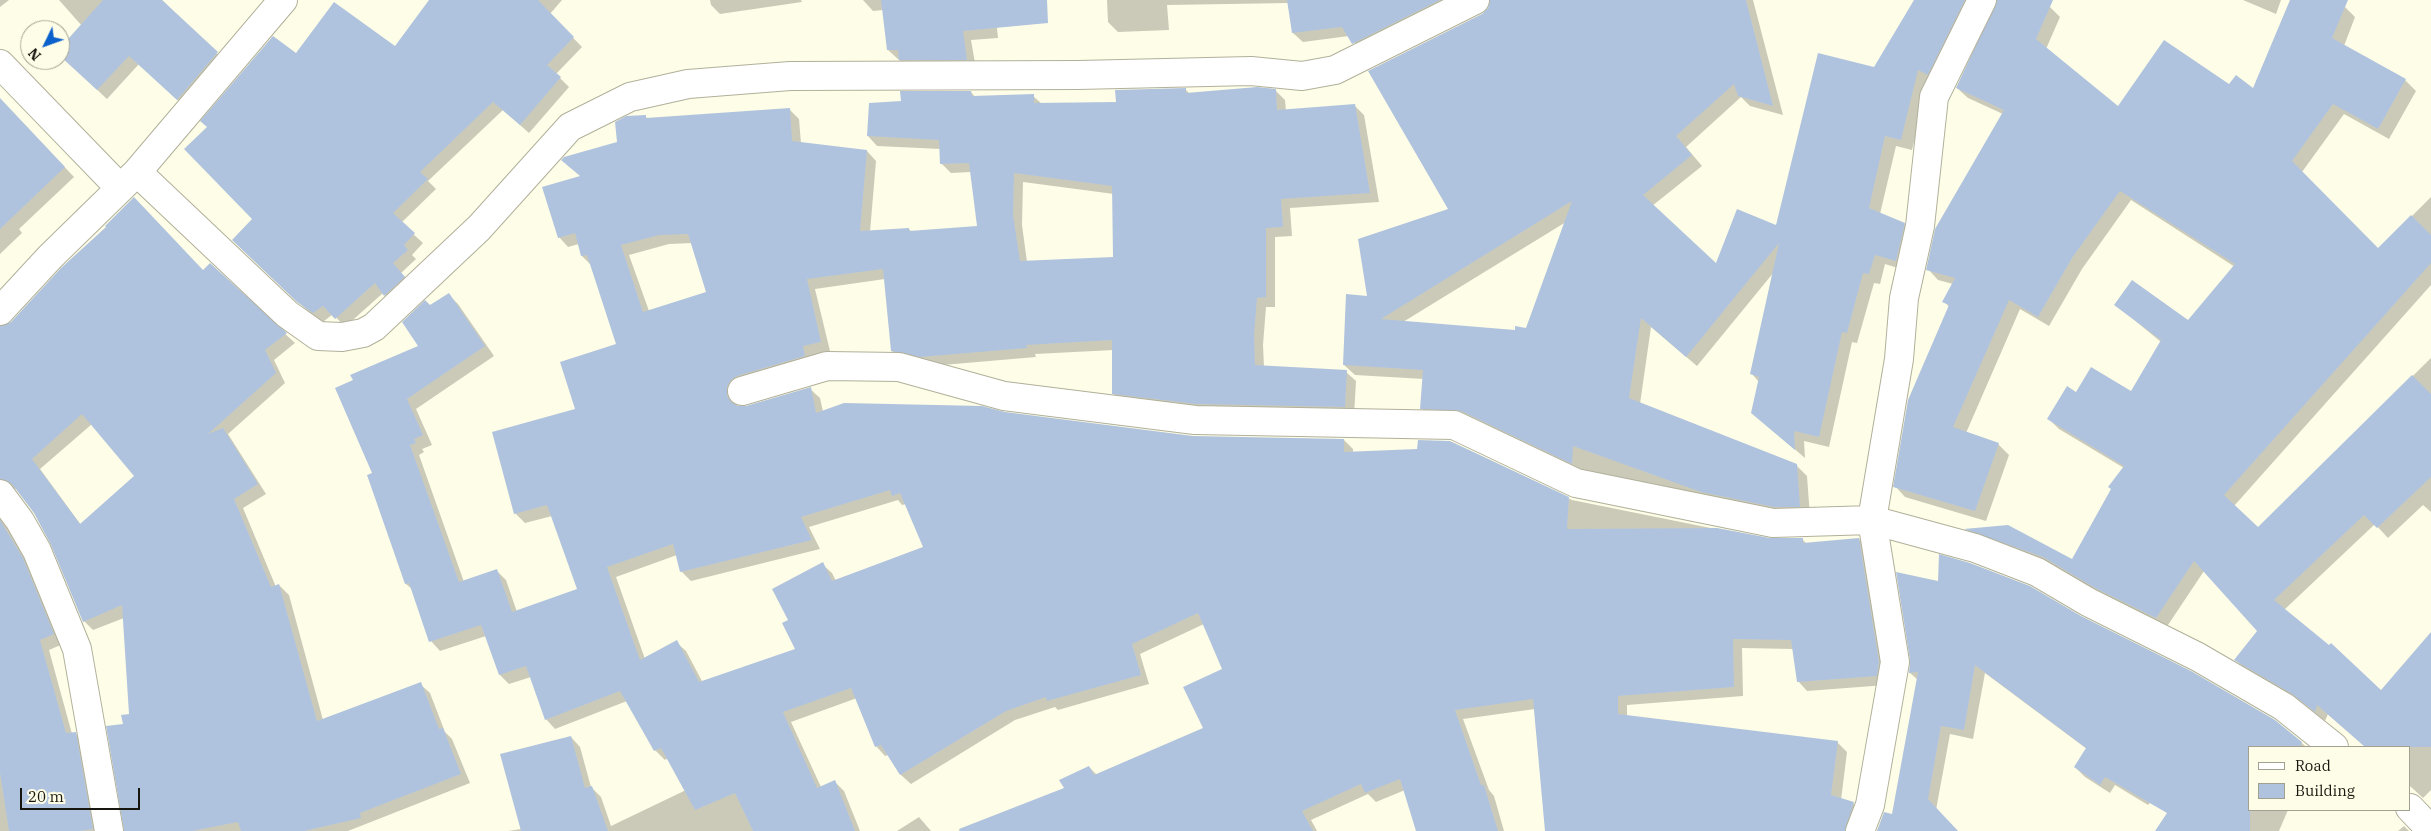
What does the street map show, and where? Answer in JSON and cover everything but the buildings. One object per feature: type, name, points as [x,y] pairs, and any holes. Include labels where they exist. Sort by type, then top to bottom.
[{"type":"street","points":[[0,310],[128,180],[237,56],[283,0]]},
{"type":"street","points":[[0,64],[128,180],[287,314],[318,336],[342,337],[363,333],[374,327],[479,228],[570,127],[630,97],[688,84],[790,76],[1078,75],[1251,71],[1302,76],[1335,70],[1475,0]]},
{"type":"street","points":[[1860,831],[1870,805],[1895,662],[1872,520],[1899,359],[1904,298],[1920,226],[1934,98],[1982,0]]},
{"type":"street","points":[[742,391],[827,366],[898,367],[1004,396],[1195,420],[1454,425],[1576,483],[1773,523],[1872,520],[1975,548],[2037,572],[2088,602],[2207,662],[2284,707],[2333,746]]},
{"type":"street","points":[[0,494],[20,521],[37,551],[77,649],[110,831]]},
{"type":"street","points":[[2411,809],[2431,830]]}]
